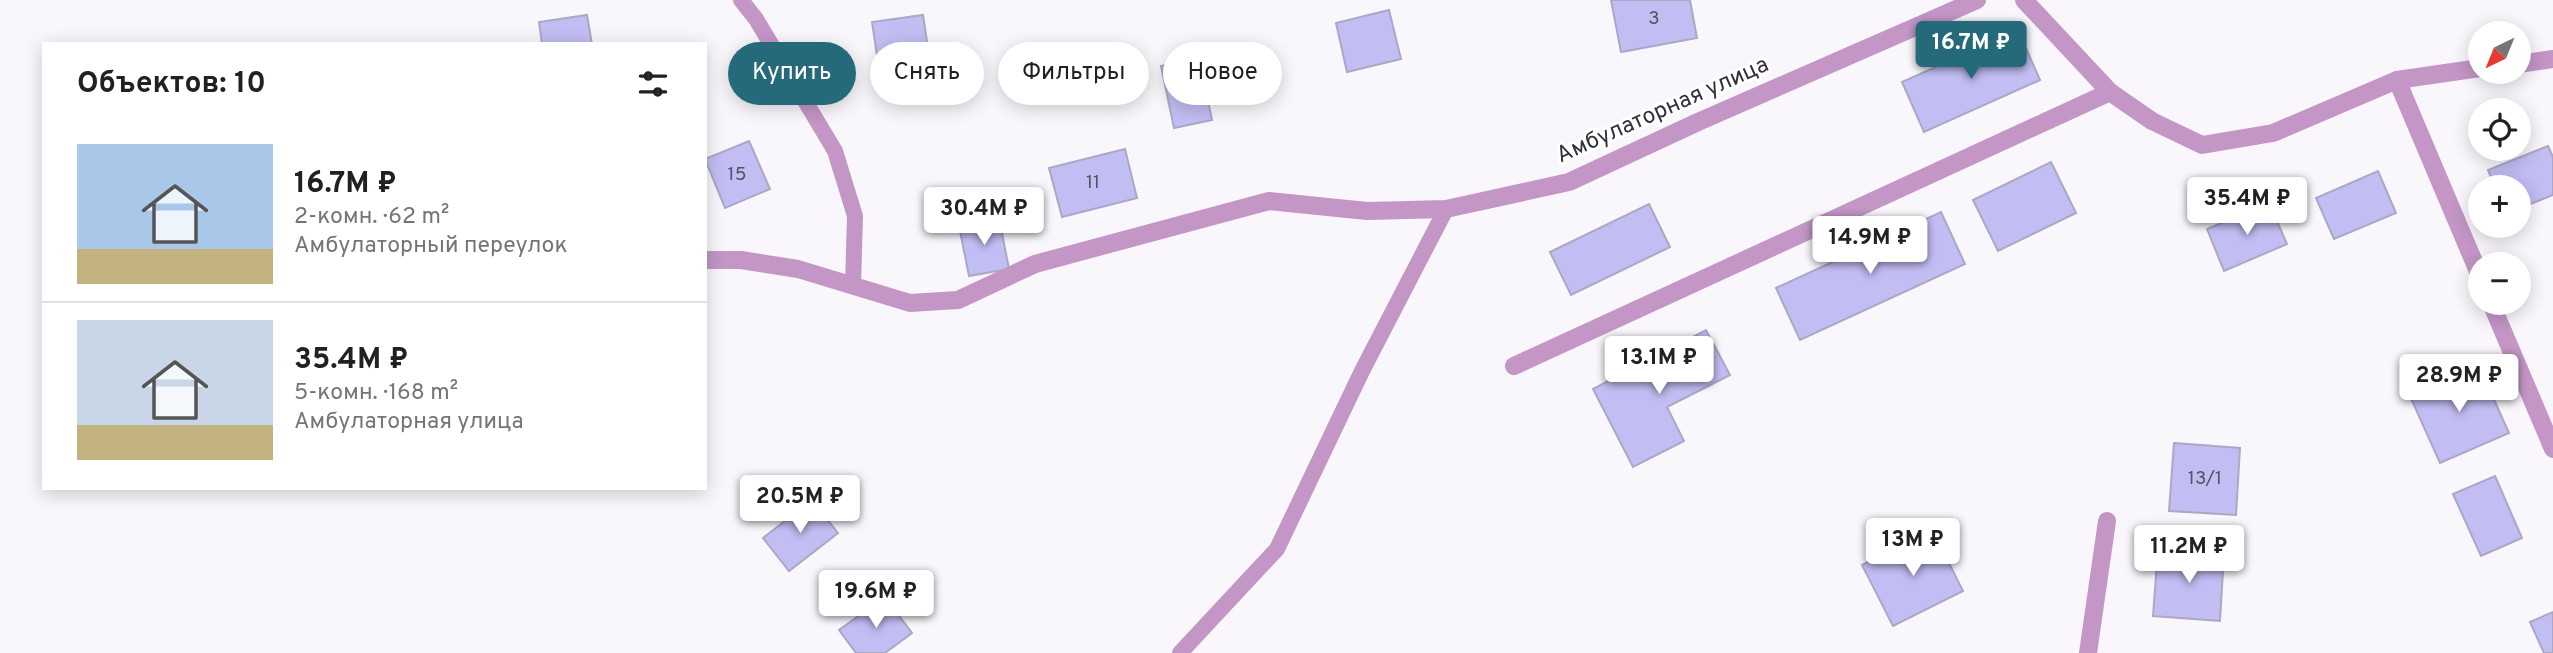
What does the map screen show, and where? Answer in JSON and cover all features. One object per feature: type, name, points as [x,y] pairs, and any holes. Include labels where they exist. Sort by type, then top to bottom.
[{"type":"street","name":"Амбулаторная улица","points":[[707,260],[741,260],[797,269],[910,303],[958,300],[1035,264],[1269,201],[1367,211],[1446,209],[1569,182],[1698,122],[1977,0]]},
{"type":"street","points":[[2025,0],[2110,92],[2151,121],[2203,145],[2273,133],[2397,80],[2468,70]]},
{"type":"street","points":[[2531,62],[2553,59]]},
{"type":"street","points":[[2397,80],[2470,252]]},
{"type":"street","points":[[1514,366],[2110,92]]},
{"type":"street","points":[[2496,315],[2553,449]]},
{"type":"street","points":[[2088,653],[2107,521]]},
{"type":"lane","points":[[741,0],[756,19],[835,151],[855,216],[853,286]]},
{"type":"lane","points":[[1180,653],[1277,549],[1362,372],[1446,209]]},
{"type":"building","points":[[1611,0],[1690,0],[1697,38],[1621,52]]},
{"type":"building","points":[[1389,10],[1401,59],[1347,72],[1336,23]]},
{"type":"building","points":[[587,15],[592,42],[542,42],[539,22]]},
{"type":"building","points":[[923,15],[927,42],[875,42],[872,22]]},
{"type":"building","points":[[2018,30],[2040,80],[1924,132],[1902,82]]},
{"type":"building","points":[[1169,105],[1209,105],[1212,120],[1174,128]]},
{"type":"building","points":[[749,141],[770,189],[725,208],[707,158]]},
{"type":"building","points":[[2548,146],[2553,157],[2553,195],[2531,204],[2531,175],[2490,175],[2488,170],[2510,161],[2531,161],[2531,153]]},
{"type":"building","points":[[1125,149],[1137,198],[1062,217],[1049,168]]},
{"type":"building","points":[[2051,162],[2076,213],[1998,251],[1973,200]]},
{"type":"building","points":[[2378,171],[2396,213],[2334,239],[2316,198]]},
{"type":"building","points":[[2269,203],[2287,244],[2224,271],[2207,229]]},
{"type":"building","points":[[1649,204],[1670,247],[1571,295],[1550,252]]},
{"type":"building","points":[[1941,212],[1965,264],[1800,340],[1776,288]]},
{"type":"building","points":[[999,218],[1009,269],[969,276],[959,226]]},
{"type":"building","points":[[1706,330],[1730,375],[1667,407],[1684,441],[1633,467],[1593,389]]},
{"type":"building","points":[[2478,364],[2509,433],[2440,463],[2409,394]]},
{"type":"building","points":[[2174,443],[2240,448],[2236,515],[2169,511]]},
{"type":"building","points":[[2495,476],[2522,538],[2481,556],[2453,494]]},
{"type":"building","points":[[812,500],[838,533],[789,571],[763,538]]},
{"type":"building","points":[[1932,529],[1963,591],[1893,626],[1862,565]]},
{"type":"building","points":[[2158,548],[2224,553],[2220,621],[2153,616]]},
{"type":"building","points":[[885,597],[912,633],[885,653],[856,653],[839,630]]},
{"type":"building","points":[[2553,612],[2553,653],[2544,653],[2530,622]]}]
